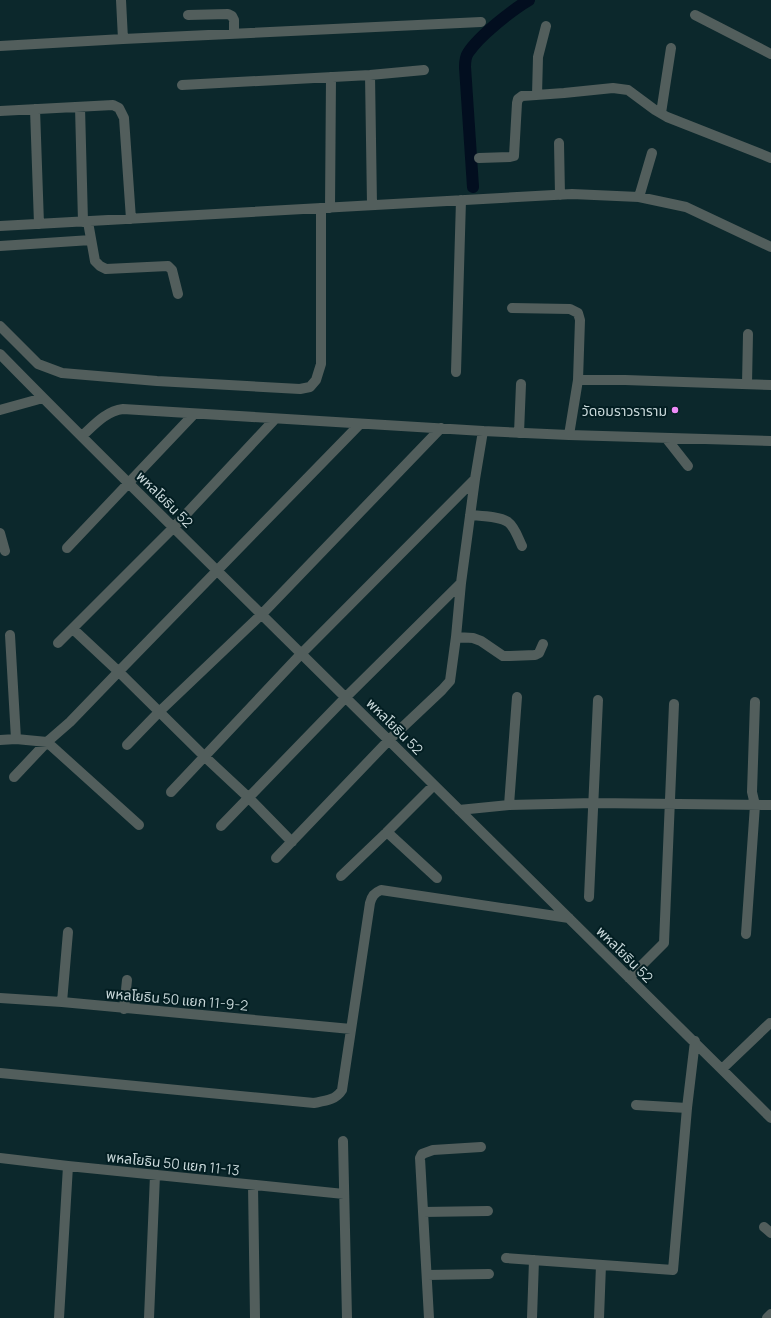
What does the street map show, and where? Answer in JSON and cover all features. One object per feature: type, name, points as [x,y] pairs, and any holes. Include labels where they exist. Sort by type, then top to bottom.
[{"type":"street","points":[[121,0],[123,38]]},
{"type":"street","points":[[188,15],[228,14],[232,16],[234,20],[234,33]]},
{"type":"street","points":[[695,15],[771,54]]},
{"type":"street","points":[[0,46],[123,38],[481,22]]},
{"type":"street","points":[[536,95],[538,57],[546,26]]},
{"type":"street","points":[[661,114],[671,48]]},
{"type":"street","points":[[182,86],[370,75],[424,70]]},
{"type":"street","points":[[370,75],[372,205]]},
{"type":"street","points":[[0,326],[38,364],[62,373],[300,389],[310,387],[316,380],[321,364],[325,208],[331,77]]},
{"type":"street","points":[[479,158],[510,158],[514,156],[518,99],[522,96],[613,88],[628,90],[667,117],[771,158]]},
{"type":"street","points":[[0,111],[113,105],[119,108],[124,118],[131,219]]},
{"type":"street","points":[[80,107],[85,222],[96,261],[100,266],[106,269],[168,266],[172,270],[178,294]]},
{"type":"street","points":[[35,109],[39,224]]},
{"type":"street","points":[[559,143],[560,195]]},
{"type":"street","points":[[640,197],[652,153]]},
{"type":"street","points":[[0,226],[572,194],[640,197],[686,207],[771,247]]},
{"type":"street","points":[[456,372],[461,200]]},
{"type":"street","points":[[0,246],[91,240]]},
{"type":"street","points":[[512,308],[570,309],[578,313],[580,320],[578,380],[569,435]]},
{"type":"street","points":[[747,384],[748,334]]},
{"type":"street","name":"พหลโยธิน 52","points":[[0,354],[301,654],[390,740],[629,978],[695,1041],[771,1118]]},
{"type":"street","points":[[578,380],[625,380],[771,385]]},
{"type":"street","points":[[519,432],[520,384]]},
{"type":"street","points":[[0,410],[43,398]]},
{"type":"street","points":[[82,436],[109,412],[123,409],[483,431],[771,441]]},
{"type":"street","points":[[67,548],[194,414]]},
{"type":"street","points":[[58,643],[174,527],[275,419]]},
{"type":"street","points":[[14,777],[47,742],[70,722],[360,424]]},
{"type":"street","points":[[127,745],[158,712],[262,614],[441,428]]},
{"type":"street","points":[[276,858],[390,740],[450,681],[461,583],[483,431]]},
{"type":"street","points":[[666,438],[688,466]]},
{"type":"street","points":[[171,792],[301,654],[475,478]]},
{"type":"street","points":[[470,515],[502,519],[508,522],[513,528],[522,546]]},
{"type":"street","points":[[0,533],[5,551]]},
{"type":"street","points":[[221,826],[250,798],[346,697],[461,583]]},
{"type":"street","points":[[73,629],[204,756],[250,798],[292,842]]},
{"type":"street","points":[[10,635],[16,739]]},
{"type":"street","points":[[456,637],[473,638],[481,641],[503,656],[535,655],[539,653],[543,644]]},
{"type":"street","points":[[509,805],[517,697]]},
{"type":"street","points":[[589,897],[598,700]]},
{"type":"street","points":[[746,934],[755,805],[752,792],[755,702]]},
{"type":"street","points":[[629,978],[664,943],[674,704]]},
{"type":"street","points":[[0,740],[16,739],[47,742],[139,825]]},
{"type":"street","points":[[341,876],[434,784]]},
{"type":"street","points":[[459,810],[509,805],[594,803],[771,805]]},
{"type":"street","points":[[387,832],[437,878]]},
{"type":"street","points":[[0,1073],[306,1102],[320,1102],[333,1099],[338,1096],[342,1090],[370,903],[372,897],[377,892],[382,890],[569,918]]},
{"type":"street","points":[[62,1002],[68,932]]},
{"type":"street","points":[[124,1009],[127,980]]},
{"type":"street","name":"พหลโยธิน 50 แยก 11-9-2","points":[[0,998],[62,1002],[124,1009],[351,1029]]},
{"type":"street","points":[[722,1069],[770,1023]]},
{"type":"street","points":[[506,1258],[673,1270],[687,1108],[695,1041]]},
{"type":"street","points":[[636,1105],[687,1108]]},
{"type":"street","points":[[343,1141],[347,1318]]},
{"type":"street","points":[[428,1318],[420,1158],[422,1154],[433,1150],[481,1147]]},
{"type":"street","name":"พหลโยธิน 50 แยก 11-13","points":[[0,1158],[344,1194]]},
{"type":"street","points":[[59,1318],[68,1166]]},
{"type":"street","points":[[149,1318],[154,1175]]},
{"type":"street","points":[[253,1185],[255,1318]]},
{"type":"street","points":[[423,1212],[488,1210]]},
{"type":"street","points":[[532,1318],[534,1260]]},
{"type":"street","points":[[600,1318],[601,1265]]},
{"type":"street","points":[[427,1275],[489,1274]]},
{"type":"street","points":[[767,1318],[771,1314]]},
{"type":"waterway","points":[[473,187],[465,62],[468,53],[473,46],[488,31],[529,0]]},
{"type":"place","name":"วัดอมราวราราม","points":[[675,410]]}]
